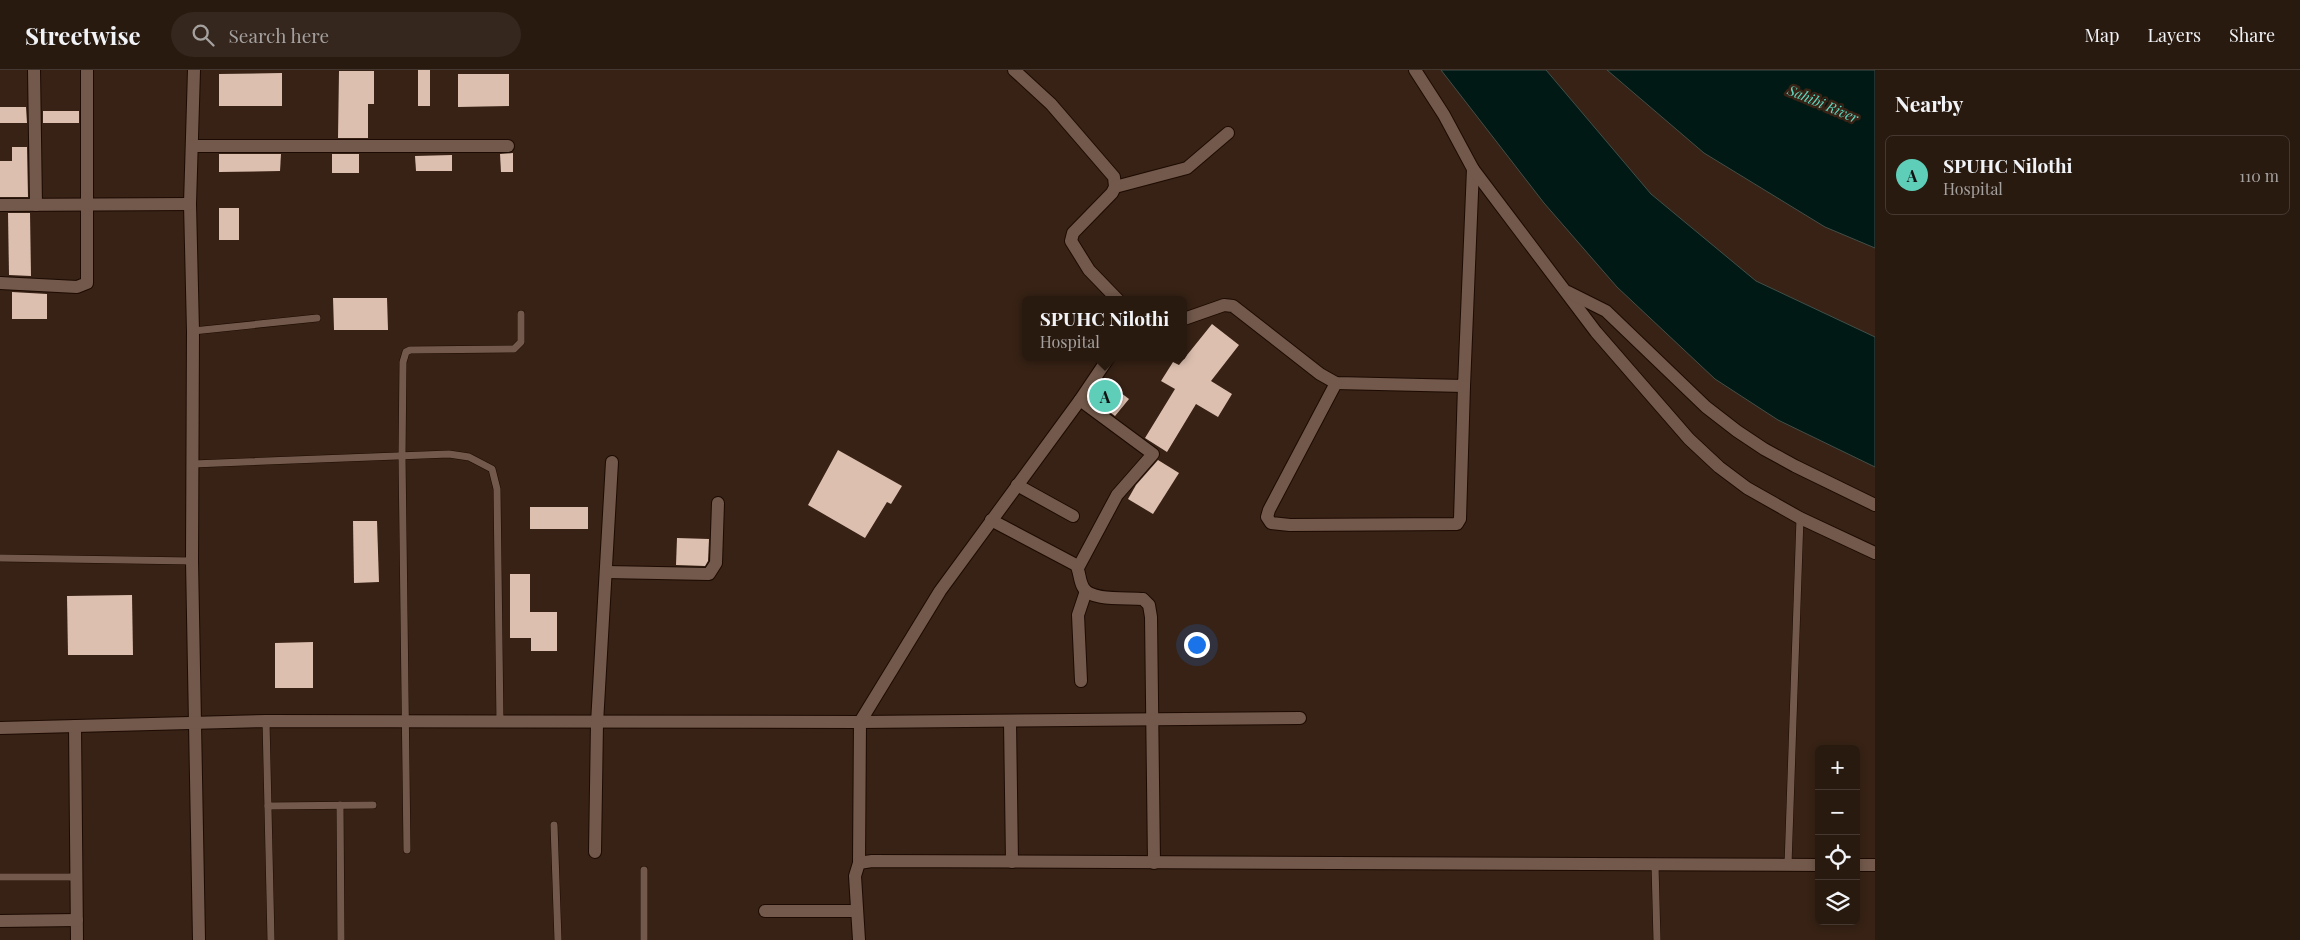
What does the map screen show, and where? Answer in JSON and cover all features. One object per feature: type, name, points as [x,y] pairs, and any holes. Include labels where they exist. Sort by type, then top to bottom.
[{"type":"street","points":[[34,70],[36,204]]},
{"type":"street","points":[[0,283],[77,287],[84,285],[88,276],[87,70]]},
{"type":"street","points":[[194,70],[190,204],[193,331],[192,561],[199,940]]},
{"type":"street","points":[[1014,70],[1051,104],[1112,173],[1116,182],[1112,193],[1074,233],[1071,241],[1089,270],[1114,296]]},
{"type":"street","points":[[1415,70],[1444,115],[1473,169],[1564,290],[1636,380],[1689,439],[1719,467],[1747,488],[1800,518],[1875,553]]},
{"type":"street","points":[[1115,187],[1187,168],[1228,133]]},
{"type":"street","points":[[193,146],[508,146]]},
{"type":"street","points":[[1336,383],[1269,510],[1267,517],[1272,523],[1290,525],[1457,524],[1460,519],[1473,169]]},
{"type":"street","points":[[0,205],[190,204]]},
{"type":"street","points":[[1564,290],[1606,311],[1706,407],[1764,450],[1875,505]]},
{"type":"street","points":[[1187,318],[1224,305],[1233,306],[1320,374],[1336,383],[1464,386]]},
{"type":"street","points":[[859,940],[855,876],[859,863],[860,722],[931,605],[1106,361]]},
{"type":"street","points":[[1078,568],[1117,495],[1153,454],[1080,400]]},
{"type":"street","points":[[595,852],[597,723],[612,462]]},
{"type":"street","points":[[1017,485],[1073,516]]},
{"type":"street","points":[[606,572],[709,574],[716,562],[718,503]]},
{"type":"street","points":[[991,520],[1068,559],[1078,568],[1082,586],[1086,592],[1102,597],[1143,600],[1149,605],[1151,618],[1154,863]]},
{"type":"street","points":[[1081,681],[1078,615],[1086,592]]},
{"type":"street","points":[[0,728],[266,722],[860,722],[1300,718]]},
{"type":"street","points":[[1010,721],[1012,862]]},
{"type":"street","points":[[75,726],[77,940]]},
{"type":"street","points":[[859,863],[872,861],[1815,865]]},
{"type":"street","points":[[1860,865],[1875,865]]},
{"type":"street","points":[[765,911],[857,911]]},
{"type":"street","points":[[0,921],[77,920]]},
{"type":"lane","points":[[407,850],[402,456],[403,367],[406,352],[410,350],[514,349],[521,342],[522,314]]},
{"type":"lane","points":[[193,331],[317,318]]},
{"type":"lane","points":[[193,464],[449,454],[469,457],[492,469],[496,478],[500,722]]},
{"type":"lane","points":[[1788,865],[1800,518]]},
{"type":"lane","points":[[0,558],[192,561]]},
{"type":"lane","points":[[266,722],[271,940]]},
{"type":"lane","points":[[340,805],[341,940]]},
{"type":"lane","points":[[268,806],[373,805]]},
{"type":"lane","points":[[554,825],[558,940]]},
{"type":"lane","points":[[1655,865],[1657,940]]},
{"type":"lane","points":[[644,870],[644,940]]},
{"type":"lane","points":[[0,877],[76,877]]},
{"type":"water","points":[[1441,70],[1546,70],[1651,194],[1756,281],[1875,337],[1875,467],[1778,420],[1715,379],[1617,287],[1544,203]]},
{"type":"water","name":"Sahibi River","points":[[1607,70],[1875,70],[1875,248],[1825,227],[1704,153]]},
{"type":"building","points":[[418,70],[430,70],[430,106],[418,106]]},
{"type":"building","points":[[339,71],[374,71],[374,104],[368,104],[368,138],[338,138]]},
{"type":"building","points":[[282,73],[282,106],[219,106],[219,74]]},
{"type":"building","points":[[458,74],[509,74],[509,106],[458,107]]},
{"type":"building","points":[[0,107],[26,107],[27,123],[0,123]]},
{"type":"building","points":[[43,111],[79,111],[79,123],[43,123]]},
{"type":"building","points":[[12,147],[27,147],[28,197],[0,197],[0,161],[12,161]]},
{"type":"building","points":[[513,153],[513,172],[501,172],[500,154]]},
{"type":"building","points":[[219,154],[281,154],[280,171],[219,172]]},
{"type":"building","points":[[332,154],[359,154],[359,173],[332,173]]},
{"type":"building","points":[[452,155],[452,171],[416,171],[415,156]]},
{"type":"building","points":[[219,208],[239,208],[239,240],[219,240]]},
{"type":"building","points":[[8,213],[30,213],[31,276],[9,275]]},
{"type":"building","points":[[12,292],[47,294],[47,319],[12,319]]},
{"type":"building","points":[[333,298],[387,298],[388,330],[334,330]]},
{"type":"building","points":[[1212,324],[1239,345],[1211,381],[1232,394],[1218,417],[1196,404],[1167,452],[1145,438],[1175,389],[1161,381],[1173,362],[1179,365],[1182,361],[1187,361],[1187,355]]},
{"type":"building","points":[[1104,380],[1129,399],[1115,416],[1091,398]]},
{"type":"building","points":[[838,450],[902,486],[891,504],[887,502],[865,538],[808,505]]},
{"type":"building","points":[[1158,460],[1179,473],[1153,514],[1128,499],[1136,485]]},
{"type":"building","points":[[530,507],[588,507],[588,529],[530,529]]},
{"type":"building","points":[[353,521],[377,521],[379,582],[354,583]]},
{"type":"building","points":[[677,538],[709,539],[708,561],[705,566],[676,565]]},
{"type":"building","points":[[510,574],[530,574],[530,612],[557,612],[557,651],[531,651],[531,638],[510,638]]},
{"type":"building","points":[[132,595],[133,655],[68,655],[67,596]]},
{"type":"building","points":[[313,642],[313,688],[275,688],[275,643]]},
{"type":"place","name":"SPUHC Nilothi","points":[[1105,396]]}]
